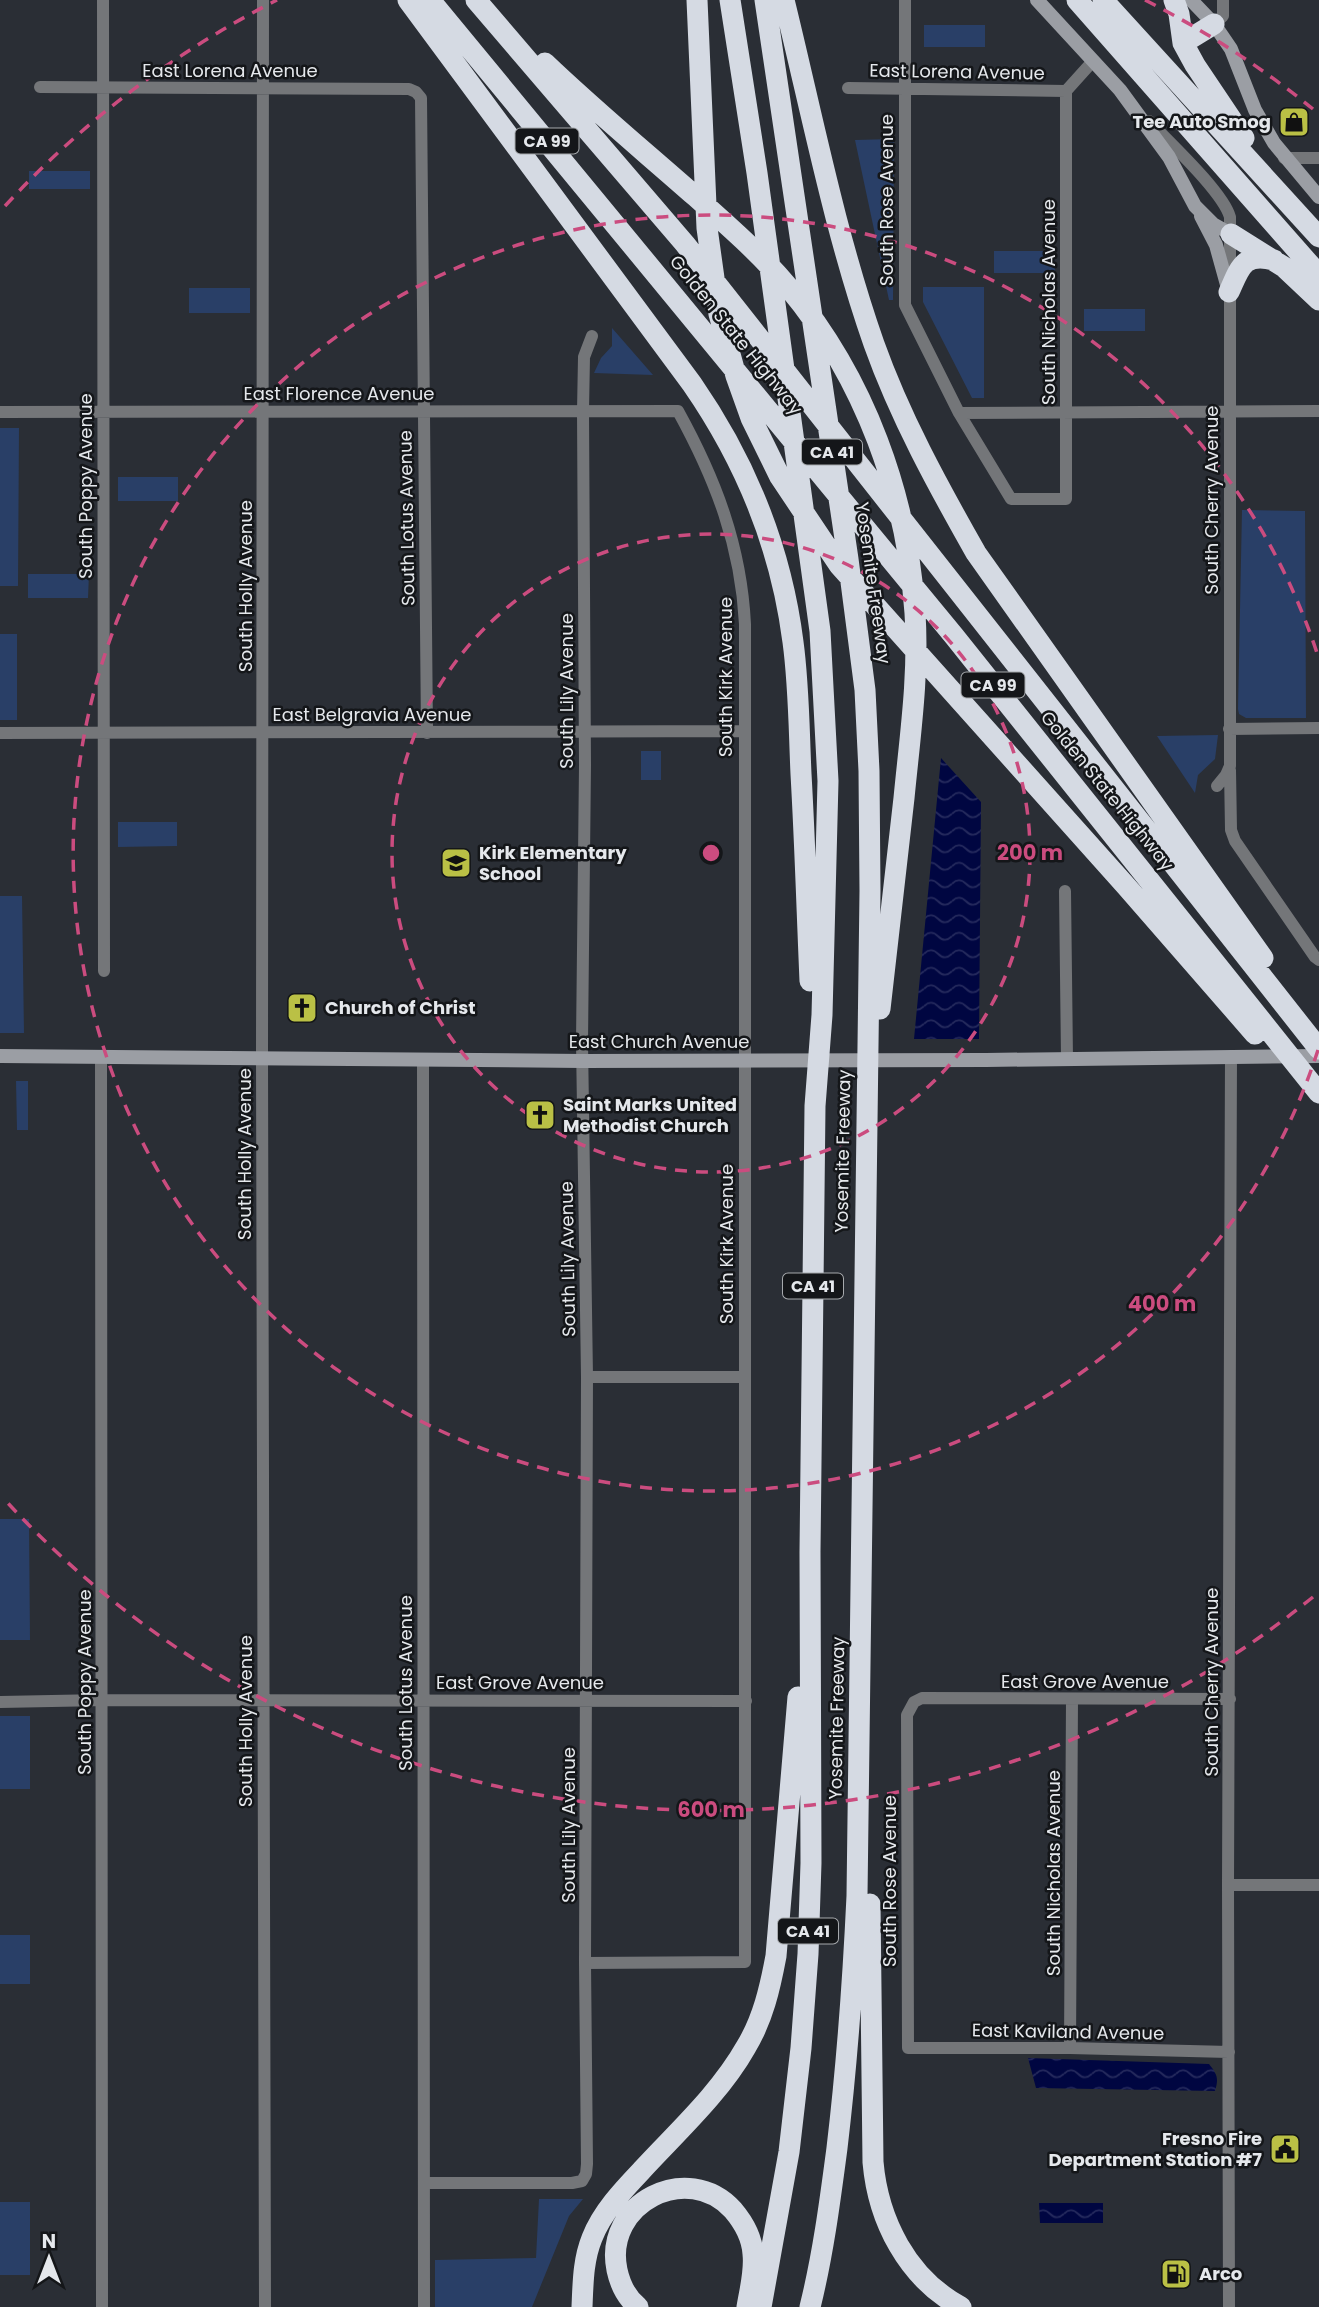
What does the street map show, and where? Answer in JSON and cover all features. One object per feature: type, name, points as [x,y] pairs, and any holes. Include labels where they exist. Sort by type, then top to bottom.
[{"type":"highway","points":[[408,0],[692,384],[726,435],[758,503],[778,566],[793,643],[816,1014]]},
{"type":"highway","name":"Golden State Highway","points":[[430,0],[954,636],[1319,1093]]},
{"type":"highway","points":[[478,0],[560,77],[739,235],[788,287],[826,336],[851,379],[876,435],[903,531],[911,574],[915,616],[915,664],[910,740],[874,1012]]},
{"type":"highway","name":"Golden State Highway","points":[[478,0],[685,244],[1319,1049]]},
{"type":"highway","points":[[697,0],[707,228],[719,314],[747,407],[780,477],[839,565],[1319,1105]]},
{"type":"highway","name":"CA 41","points":[[730,0],[757,173],[820,631],[828,781],[816,1014]]},
{"type":"highway","name":"Yosemite Freeway","points":[[765,0],[848,559],[864,690],[869,771],[874,1012],[866,1106],[862,1627],[857,1896],[852,2003],[831,2190],[817,2281],[810,2307]]},
{"type":"highway","points":[[784,0],[859,298],[874,345],[903,416],[937,485],[983,563],[1281,983],[1319,1032]]},
{"type":"highway","points":[[1077,0],[1319,275]]},
{"type":"highway","points":[[1103,0],[1319,237]]},
{"type":"highway","points":[[1177,1],[1184,43],[1195,65],[1296,211]]},
{"type":"highway","points":[[1184,43],[1214,24]]},
{"type":"highway","points":[[1231,234],[1274,260],[1319,300]]},
{"type":"highway","points":[[1229,292],[1240,269],[1248,260],[1261,257],[1274,260]]},
{"type":"highway","name":"Yosemite Freeway","points":[[761,2307],[789,2152],[801,2048],[811,1863],[810,1552],[816,1014]]},
{"type":"highway","points":[[582,2307],[586,2256],[597,2226],[628,2185],[727,2074],[750,2040],[769,1993],[776,1956],[783,1882],[810,1552]]},
{"type":"highway","points":[[862,1627],[869,1758],[874,2179],[883,2215],[898,2246],[940,2293],[961,2307]]},
{"type":"highway","points":[[638,2307],[624,2290],[618,2275],[616,2249],[620,2233],[631,2213],[641,2203],[661,2192],[686,2188],[701,2189],[716,2195],[727,2203],[744,2223],[753,2252],[747,2307]]},
{"type":"street","name":"South Poppy Avenue","points":[[103,0],[104,971]]},
{"type":"street","name":"South Holly Avenue","points":[[262,0],[265,2307]]},
{"type":"street","name":"South Rose Avenue","points":[[905,0],[905,305],[959,412],[1011,499]]},
{"type":"street","points":[[1037,0],[1120,90],[1169,157],[1216,245],[1229,292]]},
{"type":"street","points":[[1214,24],[1223,16],[1223,0]]},
{"type":"street","points":[[1177,1],[1214,24],[1231,49],[1255,110],[1284,158],[1319,197]]},
{"type":"street","points":[[1066,91],[1093,61]]},
{"type":"street","name":"East Lorena Avenue","points":[[40,87],[409,89],[419,95]]},
{"type":"street","name":"East Lorena Avenue","points":[[848,88],[1066,91]]},
{"type":"street","name":"South Cherry Avenue","points":[[1120,90],[1223,202],[1230,218],[1231,830],[1235,841],[1319,960]]},
{"type":"street","name":"South Nicholas Avenue","points":[[1011,499],[1066,499],[1066,91]]},
{"type":"street","name":"South Lotus Avenue","points":[[419,95],[423,121],[427,733]]},
{"type":"street","points":[[1284,158],[1319,158]]},
{"type":"street","points":[[1195,206],[1205,217],[1231,234]]},
{"type":"street","name":"South Lily Avenue","points":[[424,2183],[559,2184],[582,2181],[587,2164],[583,411],[584,358],[592,336]]},
{"type":"street","name":"East Florence Avenue","points":[[0,411],[678,411]]},
{"type":"street","name":"South Kirk Avenue","points":[[585,1963],[745,1962],[745,625],[743,588],[731,532],[718,496],[678,411]]},
{"type":"street","points":[[959,412],[1319,411]]},
{"type":"street","points":[[1229,729],[1319,728]]},
{"type":"street","name":"East Belgravia Avenue","points":[[0,733],[744,731]]},
{"type":"street","points":[[1217,786],[1230,766]]},
{"type":"street","points":[[1065,891],[1067,1059]]},
{"type":"street","name":"East Church Avenue","points":[[0,1056],[744,1061],[1319,1056]]},
{"type":"street","name":"South Poppy Avenue","points":[[101,1056],[102,2307]]},
{"type":"street","name":"South Cherry Avenue","points":[[1229,2307],[1232,1056]]},
{"type":"street","name":"South Lotus Avenue","points":[[423,1059],[424,2307]]},
{"type":"street","points":[[587,1377],[745,1377]]},
{"type":"street","name":"East Grove Avenue","points":[[907,1715],[914,1702],[922,1698],[1230,1699]]},
{"type":"street","name":"South Nicholas Avenue","points":[[1070,2048],[1072,1699]]},
{"type":"street","name":"East Grove Avenue","points":[[0,1702],[746,1701]]},
{"type":"street","name":"South Rose Avenue","points":[[907,1715],[908,2048]]},
{"type":"street","points":[[1228,1885],[1319,1885]]},
{"type":"street","name":"East Kaviland Avenue","points":[[908,2048],[1229,2052]]},
{"type":"shaded area","points":[[924,25],[985,25],[985,47],[924,47]]},
{"type":"shaded area","points":[[894,139],[893,300],[889,300],[855,140]]},
{"type":"shaded area","points":[[29,171],[90,171],[90,189],[29,189]]},
{"type":"shaded area","points":[[994,251],[1055,251],[1055,273],[994,273]]},
{"type":"shaded area","points":[[923,287],[984,287],[984,398],[972,398],[923,302]]},
{"type":"shaded area","points":[[189,288],[250,288],[250,313],[189,313]]},
{"type":"shaded area","points":[[1084,309],[1145,309],[1145,331],[1084,331]]},
{"type":"shaded area","points":[[612,328],[653,375],[594,373],[601,358],[612,346]]},
{"type":"shaded area","points":[[0,428],[19,428],[18,586],[0,586]]},
{"type":"shaded area","points":[[118,477],[178,477],[178,501],[118,501]]},
{"type":"shaded area","points":[[1242,510],[1305,511],[1306,718],[1246,718],[1239,714]]},
{"type":"shaded area","points":[[28,574],[89,574],[88,598],[28,598]]},
{"type":"shaded area","points":[[0,634],[17,634],[17,720],[0,720]]},
{"type":"shaded area","points":[[1218,735],[1215,759],[1198,775],[1195,793],[1157,736]]},
{"type":"shaded area","points":[[641,751],[661,751],[661,780],[641,780]]},
{"type":"shaded area","points":[[118,822],[177,822],[177,846],[118,847]]},
{"type":"shaded area","points":[[0,896],[22,896],[24,1033],[0,1033]]},
{"type":"shaded area","points":[[16,1081],[28,1081],[28,1130],[17,1130]]},
{"type":"shaded area","points":[[0,1519],[29,1519],[30,1640],[0,1640]]},
{"type":"shaded area","points":[[0,1716],[30,1716],[30,1789],[0,1789]]},
{"type":"shaded area","points":[[0,1935],[30,1935],[30,1984],[0,1984]]},
{"type":"shaded area","points":[[539,2199],[583,2199],[569,2216],[532,2307],[435,2307],[435,2260],[536,2258]]},
{"type":"shaded area","points":[[0,2202],[30,2202],[30,2275],[0,2275]]},
{"type":"water","points":[[941,758],[981,802],[979,1039],[914,1039]]},
{"type":"water","points":[[1028,2058],[1209,2064],[1217,2083],[1215,2091],[1036,2088]]},
{"type":"water","points":[[1039,2203],[1103,2203],[1103,2223],[1040,2223]]},
{"type":"place","name":"Tee Auto Smog","points":[[1294,122]]},
{"type":"place","name":"Kirk Elementary School","points":[[456,863]]},
{"type":"place","name":"Church of Christ","points":[[302,1008]]},
{"type":"place","name":"Saint Marks United Methodist Church","points":[[540,1115]]},
{"type":"place","name":"Fresno Fire Department Station #7","points":[[1285,2149]]},
{"type":"place","name":"Arco","points":[[1176,2274]]}]
